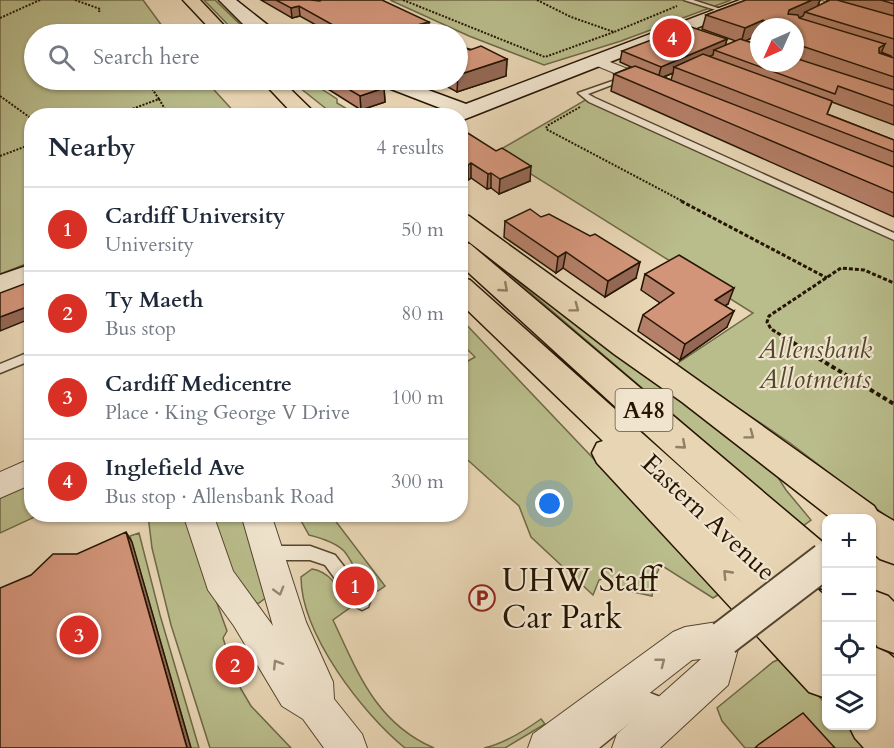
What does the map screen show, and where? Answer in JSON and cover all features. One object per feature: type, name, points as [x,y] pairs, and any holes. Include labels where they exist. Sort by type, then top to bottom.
[{"type":"highway","points":[[172,0],[193,24]]},
{"type":"highway","points":[[191,0],[214,24]]},
{"type":"highway","points":[[265,90],[275,108]]},
{"type":"highway","points":[[272,90],[299,108]]},
{"type":"highway","points":[[468,228],[625,346],[694,393],[853,514]]},
{"type":"highway","name":"Eastern Avenue","points":[[468,257],[822,568]]},
{"type":"highway","name":"Eastern Avenue","points":[[468,293],[822,622]]},
{"type":"highway","points":[[493,316],[525,364],[822,671]]},
{"type":"highway","points":[[876,531],[894,546]]},
{"type":"highway","points":[[876,615],[894,631]]},
{"type":"highway","points":[[876,673],[894,690]]},
{"type":"highway","points":[[876,725],[894,744]]},
{"type":"street","points":[[227,0],[255,24]]},
{"type":"street","points":[[468,110],[753,0]]},
{"type":"street","points":[[806,0],[827,9],[894,26]]},
{"type":"street","points":[[679,28],[706,37]]},
{"type":"street","points":[[595,60],[661,85]]},
{"type":"street","points":[[408,90],[449,108]]},
{"type":"street","points":[[0,285],[24,276]]},
{"type":"street","points":[[0,486],[24,474]]},
{"type":"street","points":[[201,522],[220,579],[246,614],[295,693],[316,706],[348,748]]},
{"type":"street","points":[[258,522],[290,625],[315,682],[316,706]]},
{"type":"street","points":[[547,748],[685,644],[724,638],[822,563]]},
{"type":"street","points":[[631,748],[715,672],[724,638]]},
{"type":"lane","points":[[689,1],[724,11]]},
{"type":"lane","points":[[633,75],[582,93],[592,100],[894,237]]},
{"type":"lane","points":[[0,369],[24,358]]},
{"type":"lane","points":[[268,554],[310,553],[330,560],[362,602]]},
{"type":"lane","points":[[584,748],[645,700],[671,710]]},
{"type":"path","points":[[0,18],[40,0]]},
{"type":"path","points":[[75,0],[100,9],[99,12]]},
{"type":"path","points":[[403,0],[463,24]]},
{"type":"path","points":[[537,0],[570,17],[614,32]]},
{"type":"path","points":[[468,26],[545,57],[633,26],[663,10],[689,1]]},
{"type":"path","points":[[153,90],[165,108]]},
{"type":"path","points":[[0,96],[24,113]]},
{"type":"path","points":[[135,108],[159,99]]},
{"type":"path","points":[[592,100],[547,126],[546,129],[827,278]]},
{"type":"path","points":[[0,156],[24,147]]},
{"type":"path","points":[[894,283],[864,270],[851,267],[841,268],[769,316],[767,322],[771,329],[894,404]]},
{"type":"green space","points":[[0,0],[143,0],[161,24],[24,24],[24,90],[214,90],[231,108],[24,108],[24,265],[0,274]]},
{"type":"green space","points":[[204,0],[215,0],[240,24],[227,24]]},
{"type":"green space","points":[[390,0],[731,0],[621,41],[544,65],[468,36],[468,24],[443,24]]},
{"type":"green space","points":[[303,90],[323,90],[345,108],[325,108]]},
{"type":"green space","name":"Allensbank Allotments","points":[[587,99],[894,239],[894,522],[790,443],[675,365],[753,313],[496,152]]},
{"type":"green space","points":[[474,244],[774,471],[786,490],[811,520],[803,526]]},
{"type":"green space","points":[[468,326],[721,593],[713,598],[661,565],[654,579],[652,596],[620,589],[609,577],[599,580],[593,595],[531,537],[519,506],[468,460],[468,361],[475,357],[468,350]]},
{"type":"green space","points":[[24,481],[24,522],[0,533],[0,493]]},
{"type":"green space","points":[[149,522],[188,522],[227,631],[223,638],[238,684],[251,706],[291,748],[210,748],[171,625],[152,548]]},
{"type":"green space","points":[[212,522],[243,522],[268,596],[259,603],[247,605]]},
{"type":"green space","points":[[302,522],[336,522],[385,586],[378,591],[371,588],[362,579],[344,551],[328,541],[309,535]]},
{"type":"green space","points":[[139,533],[160,615],[199,748],[191,748],[130,536]]},
{"type":"green space","points":[[312,569],[330,578],[351,607],[333,620],[351,659],[371,694],[397,725],[434,748],[405,748],[371,715],[337,671],[311,623],[304,599],[301,577]]},
{"type":"green space","points":[[782,658],[822,700],[822,730],[851,730],[869,748],[745,748],[722,721],[717,708],[773,662]]},
{"type":"green space","points":[[541,719],[545,724],[505,748],[484,748],[506,740]]},
{"type":"building","points":[[276,0],[382,0],[429,22],[421,24],[331,24],[299,6],[291,8]]},
{"type":"building","points":[[746,0],[812,0],[789,10],[788,14],[798,15],[799,18],[750,18],[750,26],[745,28],[706,15]]},
{"type":"building","points":[[830,0],[894,16],[894,39],[805,12]]},
{"type":"building","points":[[881,0],[894,0],[894,4]]},
{"type":"building","points":[[804,20],[885,44],[879,48],[879,53],[894,58],[894,77],[804,47]]},
{"type":"building","points":[[688,26],[727,39],[661,67],[622,51]]},
{"type":"building","points":[[740,39],[750,42],[750,63],[714,50]]},
{"type":"building","points":[[481,46],[507,59],[468,72],[468,49]]},
{"type":"building","points":[[703,54],[832,101],[827,114],[894,140],[894,152],[674,67]]},
{"type":"building","points":[[804,61],[894,90],[894,106],[838,86],[835,94],[774,72],[804,72]]},
{"type":"building","points":[[635,66],[894,167],[894,193],[614,74]]},
{"type":"building","points":[[350,90],[378,90],[360,96]]},
{"type":"building","points":[[468,133],[496,151],[502,148],[531,166],[500,179],[471,163],[468,165]]},
{"type":"building","points":[[530,209],[541,217],[549,214],[590,236],[595,234],[640,262],[608,281],[566,252],[558,257],[505,221]]},
{"type":"building","points":[[679,255],[734,288],[715,300],[734,311],[685,344],[643,315],[674,293],[645,274]]},
{"type":"building","points":[[24,284],[24,308],[0,317],[0,293]]},
{"type":"building","points":[[126,532],[187,748],[0,748],[0,588],[31,575],[53,554],[77,554]]},
{"type":"building","points":[[803,713],[835,748],[755,748],[758,745]]},
{"type":"place","name":"Inglefield Ave","points":[[672,38]]},
{"type":"place","name":"Cardiff University","points":[[355,586]]},
{"type":"place","name":"UHW Staff Car Park","points":[[482,598]]},
{"type":"place","name":"Cardiff Medicentre","points":[[79,635]]},
{"type":"place","name":"Ty Maeth","points":[[235,665]]}]
